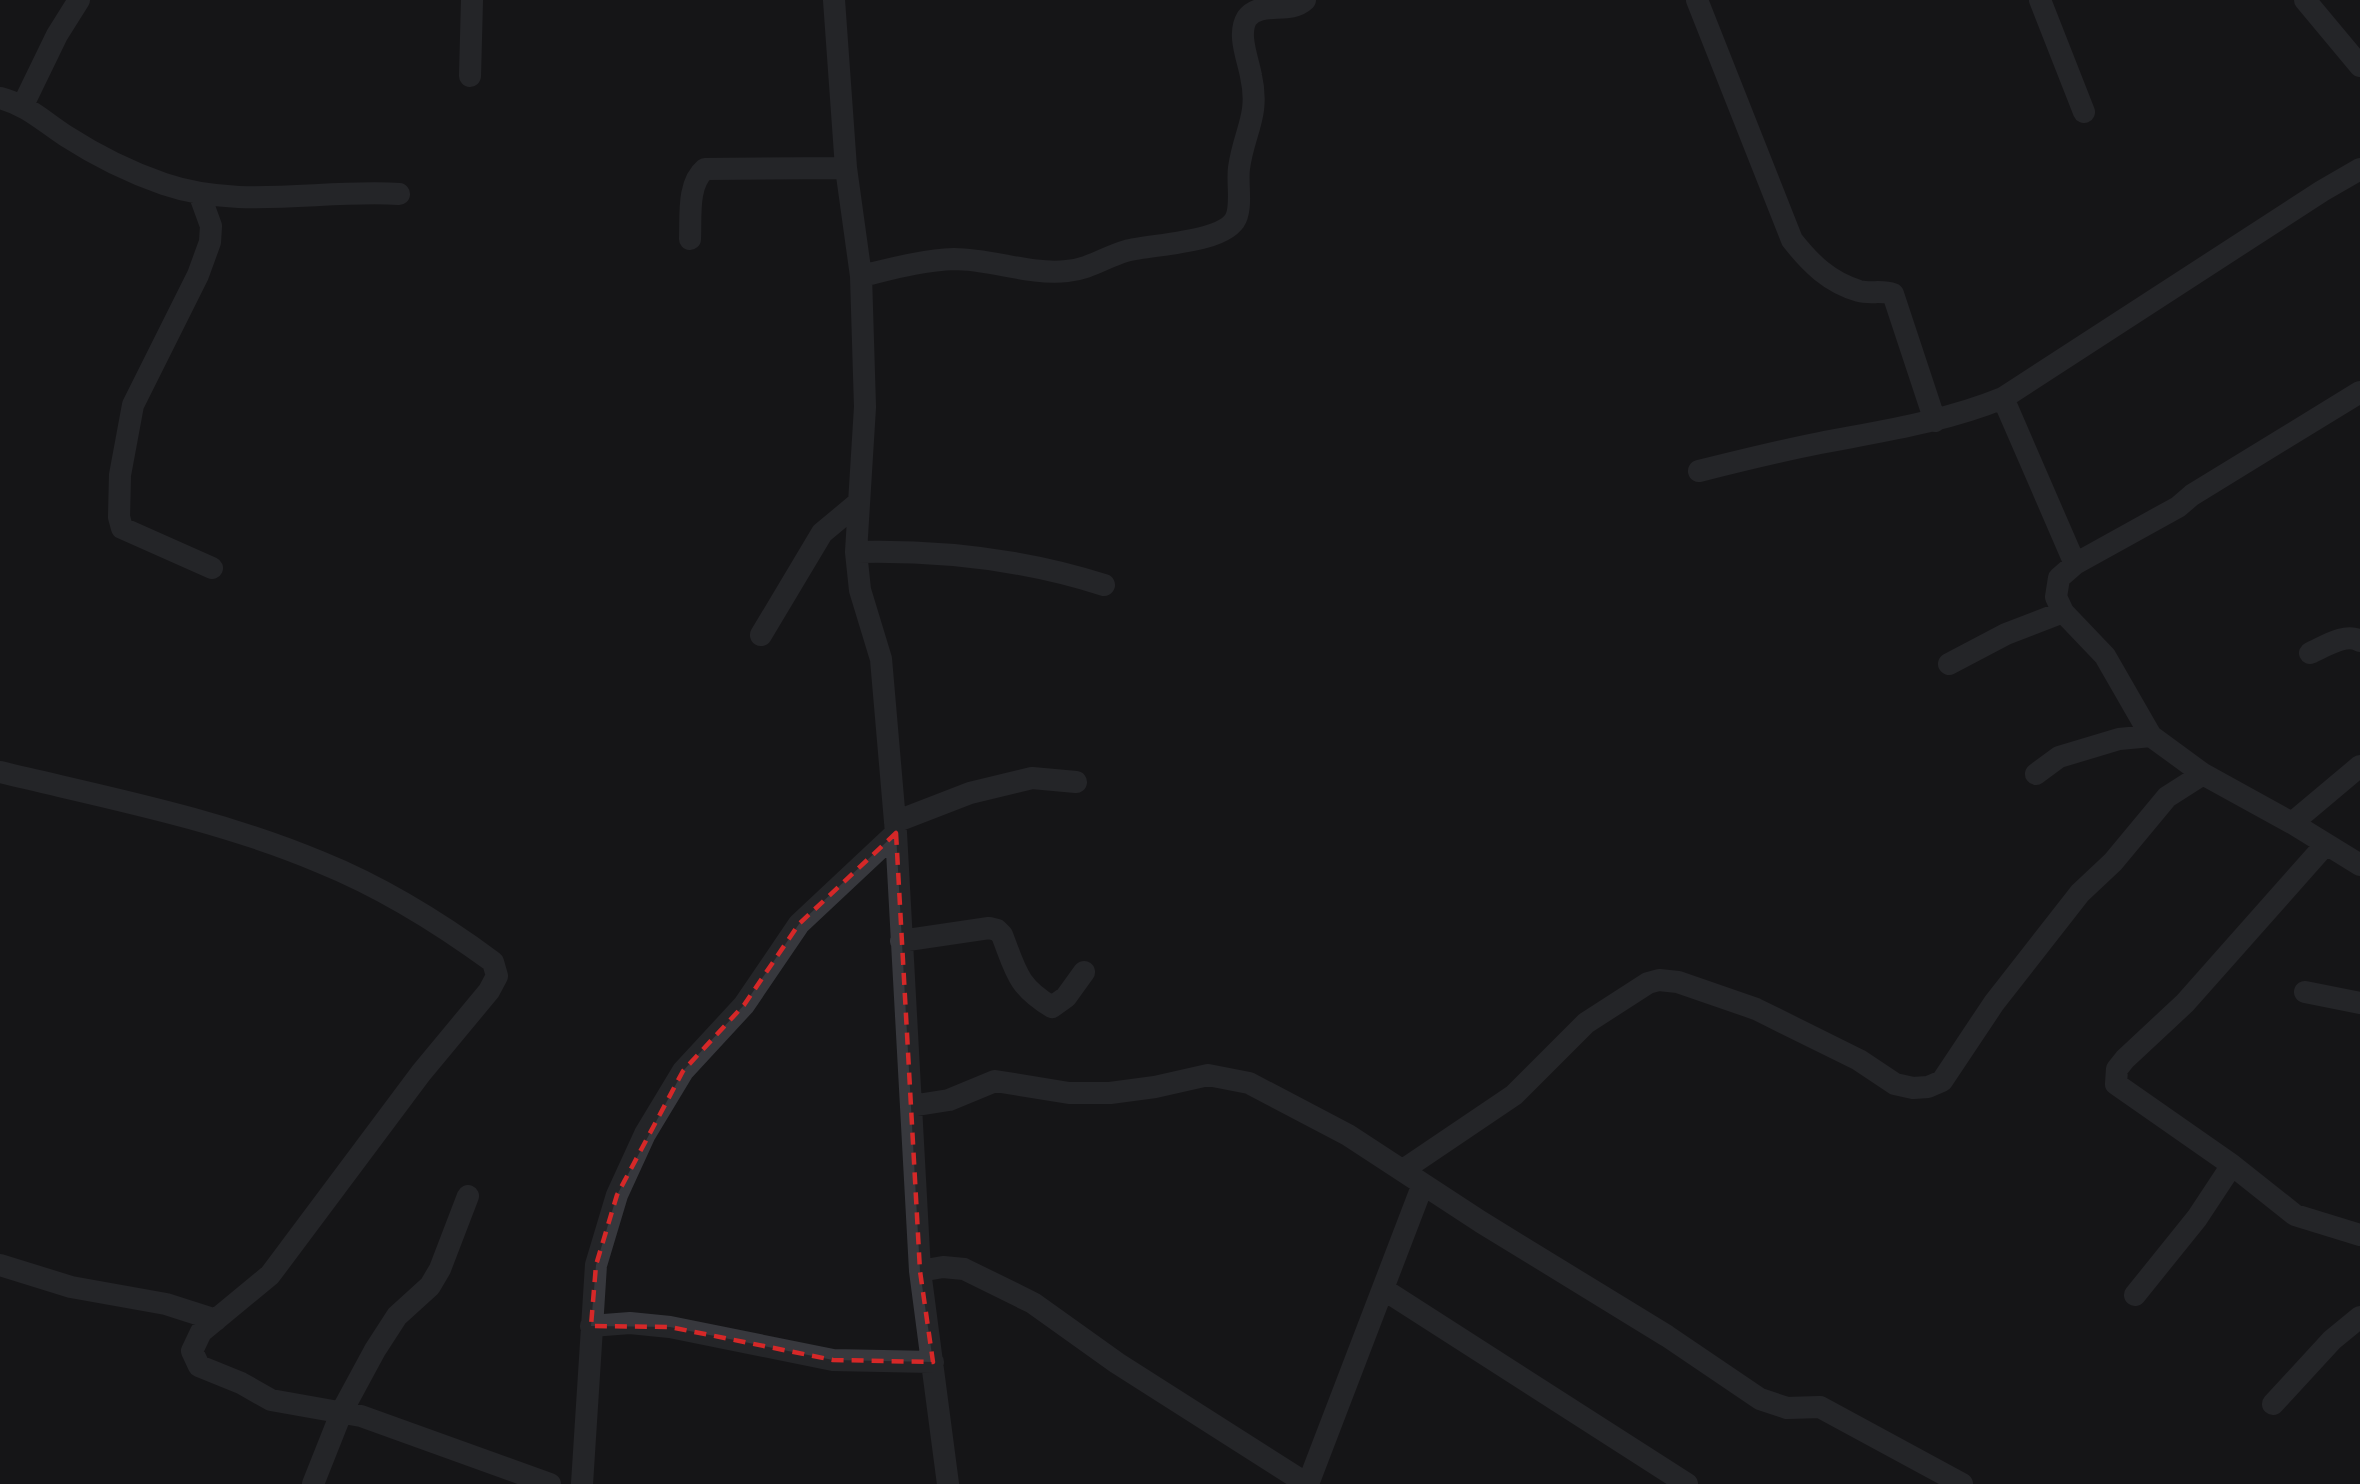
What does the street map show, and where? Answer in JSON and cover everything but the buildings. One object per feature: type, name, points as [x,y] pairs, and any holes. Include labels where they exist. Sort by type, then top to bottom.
[{"type":"street","points":[[24,105],[57,35],[79,0]]},
{"type":"street","points":[[470,76],[472,0]]},
{"type":"street","points":[[834,0],[846,168],[861,276],[865,407],[856,552],[860,590],[881,659],[895,827],[921,1271],[948,1484]]},
{"type":"street","points":[[861,276],[953,259],[1040,271],[1065,272],[1087,268],[1124,251],[1211,236],[1227,229],[1236,218],[1239,166],[1254,113],[1255,95],[1244,41],[1246,19],[1254,11],[1266,7],[1292,7],[1305,0]]},
{"type":"street","points":[[1697,0],[1792,240],[1812,265],[1830,279],[1861,292],[1893,294],[1935,421]]},
{"type":"street","points":[[2040,0],[2084,112]]},
{"type":"street","points":[[2305,0],[2360,66]]},
{"type":"street","points":[[0,98],[24,105],[65,135],[117,165],[165,184],[199,193],[258,198],[357,192],[399,194]]},
{"type":"street","points":[[690,239],[694,186],[697,175],[705,169],[846,168]]},
{"type":"street","points":[[1699,471],[1797,447],[1935,421],[1972,411],[2003,398],[2322,191],[2360,169]]},
{"type":"street","points":[[199,193],[211,226],[210,242],[198,275],[133,405],[120,475],[119,517],[122,528],[212,568]]},
{"type":"street","points":[[2360,392],[2192,495],[2178,507],[2075,564],[2059,578],[2056,588],[2056,597],[2063,612],[2105,656],[2151,736],[2203,774],[2292,823],[2360,865]]},
{"type":"street","points":[[2003,398],[2075,564]]},
{"type":"street","points":[[760,635],[822,533],[858,503]]},
{"type":"street","points":[[856,552],[896,551],[992,558],[1070,574],[1104,585]]},
{"type":"street","points":[[1949,664],[2006,634],[2063,612]]},
{"type":"street","points":[[2310,653],[2344,639],[2360,641]]},
{"type":"street","points":[[2036,774],[2059,757],[2119,739],[2151,736]]},
{"type":"street","points":[[2292,823],[2360,766]]},
{"type":"street","points":[[0,772],[217,826],[322,862],[411,907],[485,956],[496,968],[496,982],[421,1073],[270,1275],[201,1332],[193,1344],[193,1357],[199,1366],[241,1383],[271,1400],[308,1409],[342,1411],[388,1425],[550,1484]]},
{"type":"street","points":[[1403,1170],[1514,1095],[1586,1023],[1648,983],[1659,980],[1678,982],[1756,1009],[1859,1060],[1895,1084],[1913,1088],[1928,1087],[1942,1081],[1994,1003],[2080,893],[2113,862],[2167,797],[2203,774]]},
{"type":"street","points":[[582,1484],[596,1265],[617,1195],[645,1134],[683,1071],[744,1005],[799,924],[895,827],[970,793],[1032,778],[1076,782]]},
{"type":"street","points":[[2326,844],[2185,1003],[2117,1069],[2116,1084],[2232,1165],[2295,1215],[2360,1234]]},
{"type":"street","points":[[901,941],[989,928],[997,930],[1002,935],[1020,982],[1032,995],[1052,1007],[1065,997],[1083,972]]},
{"type":"street","points":[[2305,992],[2360,1003]]},
{"type":"street","points":[[911,1106],[949,1100],[995,1081],[1069,1093],[1110,1093],[1155,1087],[1208,1075],[1249,1083],[1348,1135],[1480,1222],[1667,1336],[1760,1399],[1787,1408],[1820,1407],[1962,1484]]},
{"type":"street","points":[[2135,1295],[2197,1218],[2232,1165]]},
{"type":"street","points":[[921,1271],[943,1266],[964,1269],[1033,1303],[1117,1363],[1307,1484],[1423,1184]]},
{"type":"street","points":[[313,1484],[342,1411],[397,1316],[430,1286],[440,1269],[468,1196]]},
{"type":"street","points":[[0,1265],[71,1287],[166,1304],[216,1320]]},
{"type":"street","points":[[1383,1289],[1687,1484]]},
{"type":"street","points":[[2273,1404],[2332,1340],[2360,1317]]},
{"type":"street","points":[[591,1326],[630,1323],[670,1327],[832,1360],[933,1362]]},
{"type":"highlighted area","points":[[896,833],[901,941],[920,1271],[933,1362],[833,1360],[670,1327],[591,1326],[596,1265],[617,1195],[683,1071],[744,1005],[799,924]]}]
